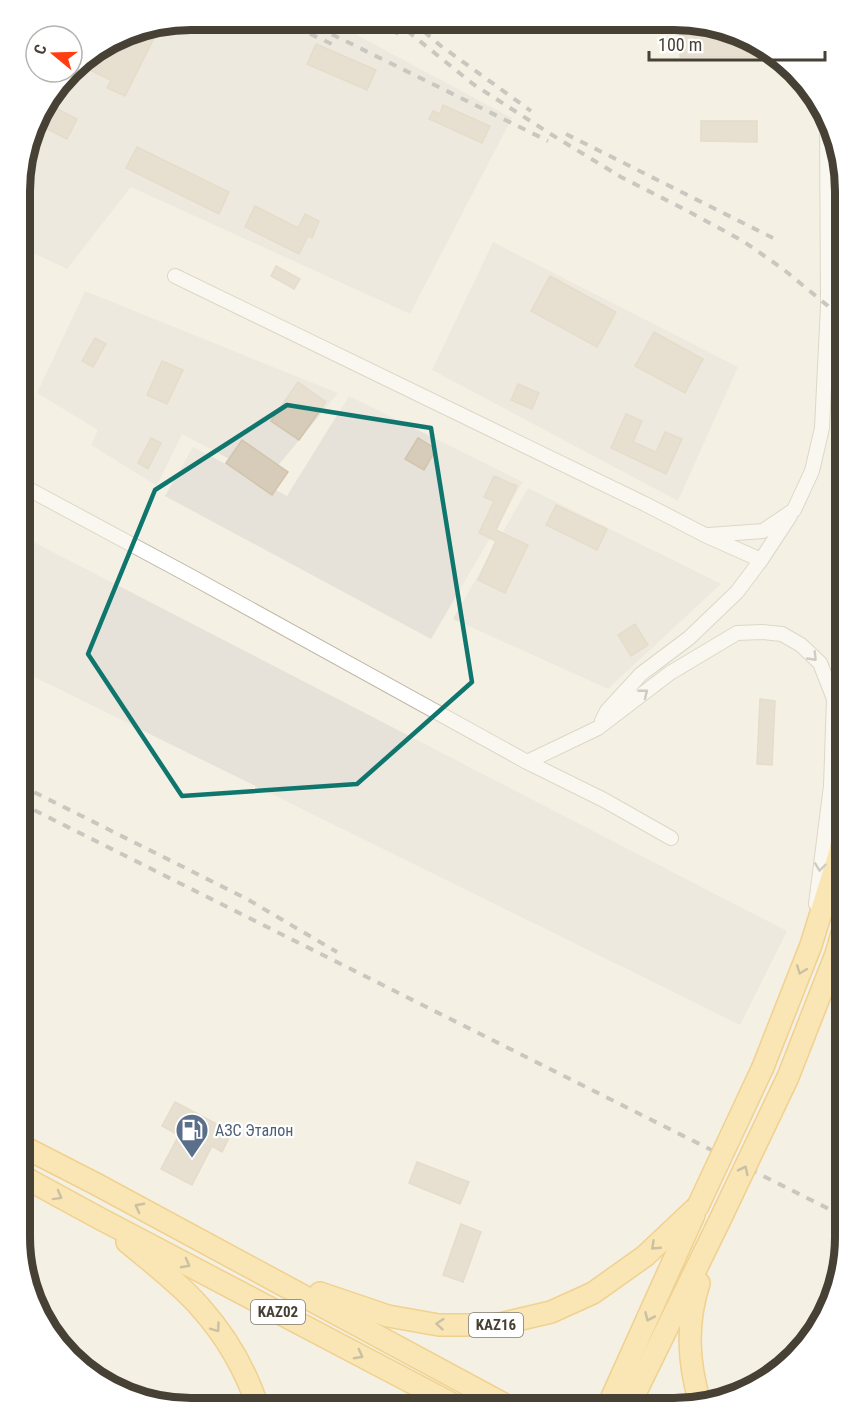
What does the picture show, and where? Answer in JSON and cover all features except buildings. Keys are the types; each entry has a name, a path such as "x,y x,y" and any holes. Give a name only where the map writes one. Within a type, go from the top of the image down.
{"highway":[{"name":"KAZ16","path":"628,1393 698,1206 763,1067 811,945 835,867"},
{"name":"KAZ16","path":"628,1393 719,1222 788,1077 835,957"},
{"name":"KАZ02","path":"30,1150 492,1398"},
{"name":"KАZ02","path":"30,1180 441,1398"},
{"name":"KAZ16","path":"264,1275 388,1316 439,1325 496,1325 551,1312 593,1293 645,1256 698,1206"},
{"path":"97,1217 183,1289 200,1307 234,1354 255,1398"},
{"name":"KAZ16","path":"698,1396 690,1356 691,1315 695,1295 719,1222"}],"street":[{"path":"598,728 607,711 641,674 689,638 737,592 794,510 812,471 822,429 828,306 828,143"},
{"path":"175,276 707,536 761,560"},
{"path":"30,489 671,838"},
{"path":"707,536 763,531 794,510"},
{"path":"528,762 598,728 670,673 736,633 782,634 801,645 820,663 834,699 831,786 811,945"}],"highlighted area":[{"path":"287,405 431,428 472,682 357,784 182,796 88,654 155,490"}],"shaded area":[{"path":"348,30 512,118 410,314 131,187 67,269 30,251 31,170 42,129 57,102 71,84 84,84 84,71 110,52 149,35 170,31"},
{"path":"493,242 738,367 678,501 432,370"},
{"path":"85,291 338,393 267,479 182,434 157,486 91,445 98,430 37,393"},
{"path":"349,396 523,482 431,639 165,496 193,447 287,496"},
{"path":"528,488 721,584 608,689 453,619"},
{"path":"30,540 787,931 740,1025 30,675"}],"railway":[{"path":"302,30 338,47"},
{"path":"323,30 548,141"},
{"path":"392,30 403,37"},
{"path":"406,30 473,84 549,133 621,177 743,241 783,269 835,314"},
{"path":"422,30 531,111"},
{"path":"566,134 773,238"},
{"path":"30,790 247,899 337,952"},
{"path":"30,808 835,1212"}],"place":[{"name":"АЗС Эталон","path":"192,1159"}]}
